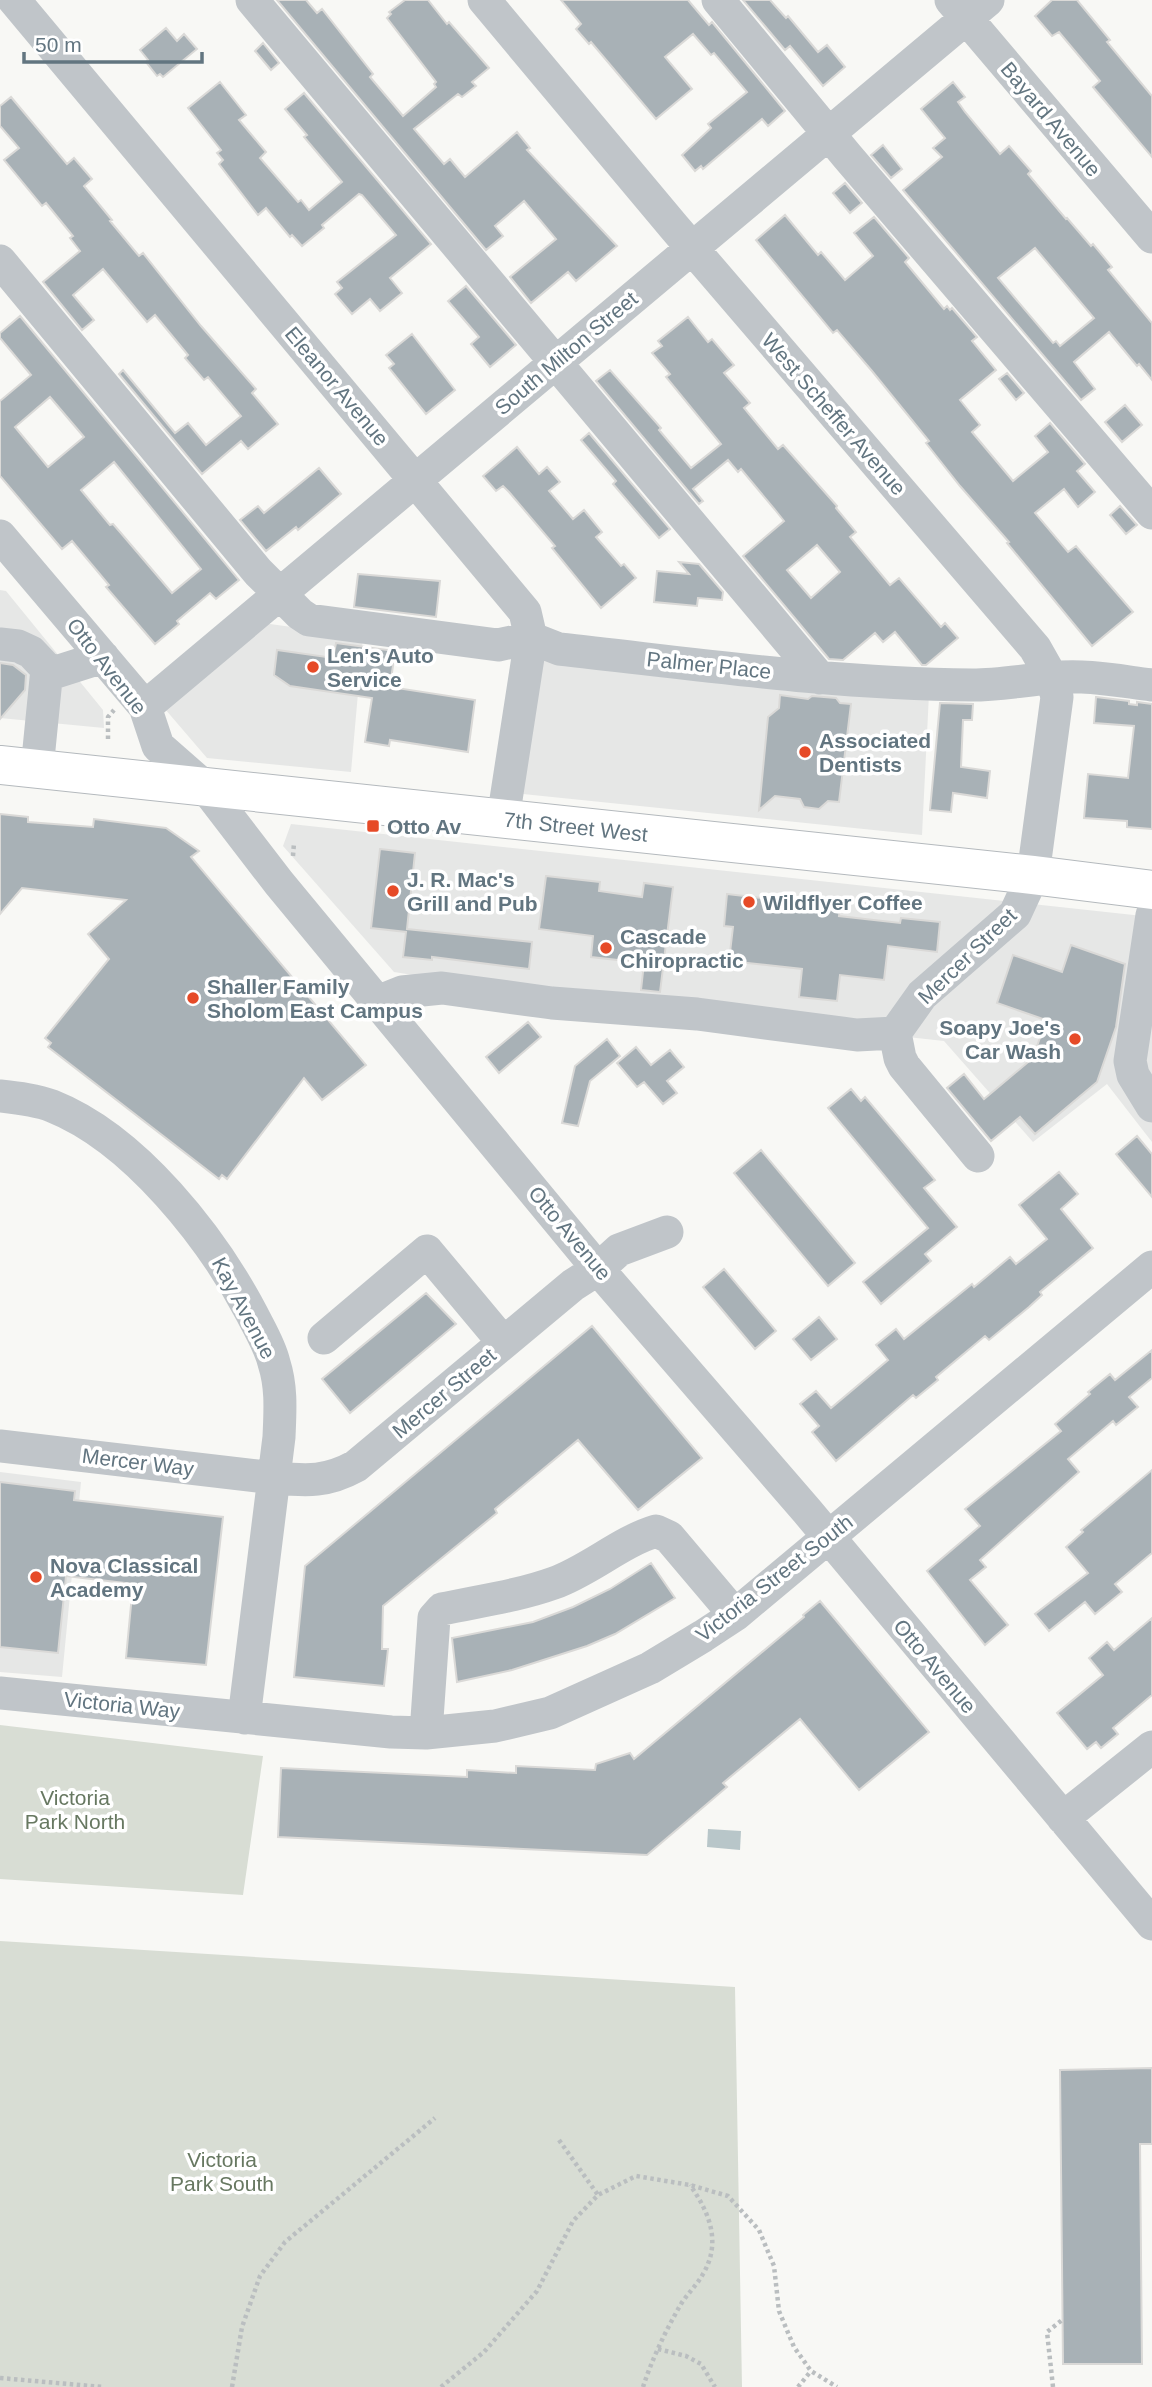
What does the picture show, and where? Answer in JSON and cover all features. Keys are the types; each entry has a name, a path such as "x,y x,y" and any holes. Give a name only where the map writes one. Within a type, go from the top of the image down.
{"main road":[{"name":"7th Street West","path":"18,767 1152,890"}],"street":[{"name":"Eleanor Avenue","path":"14,0 525,612 531,638 503,819"},
{"path":"252,0 820,678"},
{"name":"West Scheffer Avenue","path":"484,0 692,248 1035,648 1052,678 1058,697 1033,875"},
{"path":"718,0 828,134 1152,513"},
{"name":"South Milton Street","path":"130,708 280,594 828,134 968,6"},
{"name":"Bayard Avenue","path":"968,6 1152,237"},
{"path":"0,261 258,572 309,620 498,645 531,638"},
{"name":"Otto Avenue","path":"0,536 14,571 103,657 130,708 158,746 206,788 279,883 598,1269 828,1537 1152,1924"},
{"name":"Palmer Place","path":"531,638 559,649 820,678 972,685 1086,677 1152,685"},
{"path":"0,644 18,646 31,652 47,669 56,672 103,657"},
{"path":"18,767 47,669"},
{"name":"Mercer Street","path":"895,1033 922,995 1015,914 1033,875"},
{"path":"1152,915 1130,1060 1133,1075 1152,1105"},
{"path":"377,1002 402,992 442,988 552,1003 697,1014 857,1035 895,1033 904,1066 978,1156"},
{"name":"Kay Avenue","path":"0,1096 52,1106 119,1147 159,1185 195,1225 237,1285 274,1361 280,1390 275,1478 244,1717"},
{"name":"Mercer Street","path":"275,1478 319,1480 339,1476 356,1466 573,1285 598,1269 614,1253 628,1245 667,1233"},
{"path":"324,1338 427,1251 503,1342"},
{"name":"Victoria Street South","path":"244,1717 426,1733 495,1726 550,1713 600,1693 650,1668 735,1615 1152,1267"},
{"name":"Mercer Way","path":"0,1446 275,1478"},
{"path":"426,1733 434,1618 442,1609 554,1583 656,1531 669,1537 735,1615"},
{"name":"Victoria Way","path":"0,1693 244,1717"},
{"path":"1063,1818 1152,1747"}],"path":[{"path":"108,739 108,717 130,708"},
{"path":"232,2387 243,2326 260,2276 285,2242 435,2118"},
{"path":"559,2140 598,2194"},
{"path":"441,2387 484,2352 537,2291 573,2221 598,2194 636,2176 690,2185 729,2196 759,2230 774,2266 779,2311 794,2347 811,2371 834,2386"},
{"path":"643,2387 652,2361 681,2304 703,2276 709,2262 713,2241 710,2224 704,2206 690,2185"},
{"path":"1053,2387 1046,2332 1062,2320"},
{"path":"658,2349 686,2356 701,2364 715,2387"},
{"path":"798,2387 811,2371"},
{"path":"0,2378 103,2387"}],"shaded area":[{"path":"0,590 6,591 103,710 104,728 0,718"},
{"path":"263,623 363,637 351,772 207,758 165,709"},
{"path":"542,648 929,694 922,835 523,794"},
{"path":"291,824 1152,917 1152,1142 1107,1084 1033,1142 944,1041 573,1000 394,972 283,846"},
{"name":"Nova Classical Academy","path":"0,1472 81,1482 62,1677 0,1672"},
{"path":"708,1829 741,1831 740,1850 707,1847"}],"green space":[{"name":"Victoria Park North","path":"0,1725 263,1756 243,1895 0,1879"},
{"name":"Victoria Park South","path":"0,1941 735,1987 742,2387 0,2387"}],"building":[{"path":"277,0 306,0 317,13 322,9 373,74 370,77 403,116 436,87 436,82 387,18 391,14 389,12 405,0 428,0 489,68 472,82 476,86 462,97 458,94 414,129 444,164 450,159 465,177 517,132 530,148 527,150 617,246 576,281 568,272 531,303 510,277 556,239 524,201 495,226 503,236 486,250"},
{"path":"561,0 688,0 709,25 712,22 785,111 768,126 762,119 703,169 701,166 695,171 682,155 711,128 708,124 747,92 714,53 711,55 693,34 665,57 692,89 656,119 591,42 589,44 576,29 581,24"},
{"path":"743,0 770,0 786,18 788,16 818,52 827,45 845,67 823,86 790,46 785,50"},
{"path":"1052,0 1077,0 1110,40 1107,42 1152,96 1152,157 1093,87 1100,81 1059,32 1052,36 1035,16"},
{"path":"166,28 177,41 184,34 197,49 163,77 160,74 157,76 140,50"},
{"path":"263,43 279,63 271,70 255,51"},
{"path":"220,82 246,115 239,120 266,152 260,158 298,202 301,200 309,210 342,182 304,137 307,135 285,109 304,93 431,244 390,278 402,293 380,311 370,299 352,314 335,294 342,288 337,282 396,235 359,194 302,246 292,235 290,237 266,208 258,215 219,164 223,160 217,153 221,150 188,108"},
{"path":"953,82 965,97 958,102 1000,154 1009,146 1031,171 1028,174 1091,246 1093,244 1112,267 1108,270 1152,323 1152,380 1109,332 1074,362 1095,389 1081,400 903,190 942,157 933,148 945,138 921,109","holes":["1035,248 1094,318 1060,346 1056,341 1053,343 998,278"]},
{"path":"11,97 67,164 74,158 92,179 84,186 112,220 110,221 139,256 143,253 256,389 252,393 278,424 248,449 241,441 202,474 119,374 123,370 175,433 188,423 206,445 241,416 208,377 204,380 185,358 188,355 155,315 147,322 103,269 73,295 94,320 82,330 43,282 80,251 70,238 73,236 46,203 42,206 4,160 19,148 0,126 0,106"},
{"path":"883,145 902,169 891,178 871,155"},
{"path":"845,183 862,203 850,213 833,193"},
{"path":"785,215 818,255 821,252 845,280 873,256 854,233 874,217 909,258 905,262 944,309 947,306 950,310 952,308 977,337 972,341 996,370 960,400 980,425 972,432 1013,481 1048,452 1035,436 1050,423 1085,464 1077,471 1095,492 1078,507 1064,489 1035,513 1068,552 1076,546 1133,612 1092,646 1007,543 1009,542 960,486 926,443 929,441 872,371 837,330 833,333 756,240"},
{"path":"466,286 516,345 490,367 471,344 479,337 448,301"},
{"path":"20,316 239,580 216,599 210,593 155,644 106,587 109,585 72,541 62,549 0,476 0,401 31,375 0,338 0,333","holes":["50,397 84,437 48,467 15,427","114,462 201,569 172,593 81,490"]},
{"path":"688,317 708,342 712,339 734,365 724,373 750,403 744,408 778,449 783,445 837,506 856,532 850,537 890,585 899,578 941,627 945,623 958,638 926,665 922,665 895,632 883,642 875,633 843,660 829,659 743,556 784,521 741,469 738,472 728,460 693,489 703,501 699,504 596,381 610,370 661,428 659,430 691,468 721,444 666,377 670,374 652,353 662,346 658,341","holes":["817,545 840,572 811,598 787,570"]},
{"path":"412,334 455,390 426,414 389,368 394,364 386,355"},
{"path":"1007,373 1024,393 1016,400 999,379"},
{"path":"1125,405 1142,425 1122,442 1105,422"},
{"path":"589,433 670,529 659,538 613,484 616,481 581,440"},
{"path":"517,447 539,474 547,467 560,482 549,491 573,519 584,510 602,532 596,537 621,566 624,564 636,578 601,608 552,548 555,546 509,492 503,486 496,491 483,476"},
{"path":"319,468 341,494 298,530 296,527 266,551 240,520 258,506 264,513"},
{"path":"1120,506 1137,525 1126,534 1110,515"},
{"path":"679,562 699,564 723,592 722,600 698,598 697,606 654,602 657,571 689,574"},
{"path":"358,574 440,581 436,617 354,607"},
{"path":"336,643 395,651 390,687 475,700 468,752 390,740 389,746 365,742 372,698 290,686 274,675 277,650 333,658"},
{"path":"0,663 13,665 26,675 25,690 0,719"},
{"name":"Associated Dentists","path":"780,695 808,699 812,696 836,698 840,703 851,704 839,802 828,801 819,809 804,807 800,799 775,796 759,810 768,717 779,708"},
{"path":"1096,697 1129,701 1129,704 1137,705 1137,702 1152,704 1152,829 1127,827 1127,821 1084,818 1088,774 1128,778 1134,726 1094,723"},
{"path":"940,703 973,704 972,720 963,720 961,767 990,771 987,798 953,793 951,812 930,810"},
{"name":"Shaller Family Sholom East Campus","path":"0,814 28,817 28,822 93,827 94,819 166,828 199,851 191,857 366,1065 322,1100 304,1078 227,1179 222,1175 219,1179 48,1047 51,1043 45,1038 109,959 88,934 126,900 22,888 0,914"},
{"path":"380,849 415,853 407,929 532,942 529,969 432,957 432,960 403,957 406,932 371,928"},
{"path":"546,876 600,882 599,891 642,897 644,883 673,887 660,992 641,990 644,963 591,957 593,936 539,929"},
{"path":"727,894 840,907 839,916 900,923 901,918 940,922 937,952 888,946 884,980 840,975 837,1001 799,997 802,969 729,961 733,927 724,926"},
{"name":"Soapy Joe's Car Wash","path":"1071,945 1125,964 1116,1027 1097,1082 1035,1134 1020,1117 991,1141 947,1088 964,1074 984,1099 1033,1058 1046,1020 997,1003 1013,955 1062,972"},
{"path":"528,1022 541,1037 499,1073 486,1057"},
{"path":"607,1039 620,1056 590,1081 578,1126 562,1123 575,1066"},
{"path":"636,1047 651,1065 670,1050 684,1067 667,1081 677,1093 663,1104 644,1082 637,1087 617,1063"},
{"path":"851,1089 861,1101 865,1097 935,1180 924,1188 957,1227 925,1254 931,1261 881,1304 863,1282 928,1228 828,1108"},
{"path":"1137,1136 1152,1154 1152,1197 1116,1154"},
{"path":"761,1150 855,1263 828,1286 734,1173"},
{"path":"1059,1172 1078,1194 1061,1209 1093,1248 1040,1292 1042,1295 1029,1307 989,1340 985,1336 936,1377 938,1380 916,1398 913,1395 836,1461 812,1432 819,1426 800,1404 816,1391 831,1408 888,1360 876,1345 896,1329 904,1339 1010,1257 1016,1264 1047,1239 1019,1205"},
{"path":"724,1269 776,1331 755,1349 703,1287"},
{"path":"426,1293 456,1324 350,1413 322,1379"},
{"path":"819,1317 837,1339 811,1360 793,1339"},
{"path":"592,1326 702,1458 638,1510 578,1440 495,1509 497,1513 383,1606 382,1649 388,1649 384,1686 294,1677 305,1566"},
{"path":"1152,1350 1152,1378 1129,1397 1138,1407 1116,1425 1113,1421 1068,1459 1079,1472 980,1560 986,1567 970,1580 1008,1625 985,1645 927,1571 980,1526 965,1509 1061,1431 1055,1424 1090,1394 1088,1392 1110,1374 1115,1380"},
{"path":"1152,1470 1152,1553 1115,1584 1122,1592 1095,1614 1085,1602 1049,1631 1035,1614 1088,1573 1066,1547 1083,1532 1081,1530"},
{"path":"0,1482 75,1491 74,1500 223,1517 206,1665 126,1658 133,1584 66,1576 58,1653 0,1647"},
{"path":"651,1563 675,1598 615,1634 587,1646 512,1670 457,1682 452,1638 533,1622 573,1607 610,1589"},
{"path":"820,1601 929,1732 859,1790 800,1719 723,1783 727,1787 647,1855 278,1837 281,1768 467,1777 467,1770 516,1773 516,1766 595,1770 596,1764 630,1753 634,1759"},
{"path":"1152,1618 1152,1695 1113,1728 1118,1734 1101,1748 1096,1742 1087,1749 1057,1713 1103,1675 1089,1658 1107,1642 1114,1650"},
{"path":"1152,2068 1152,2144 1140,2144 1142,2364 1063,2364 1060,2070"}],"place":[{"name":"Len's Auto Service","path":"313,667"},
{"name":"Associated Dentists","path":"805,752"},
{"name":"Otto Av","path":"373,826"},
{"name":"J. R. Mac's Grill and Pub","path":"393,891"},
{"name":"Wildflyer Coffee","path":"749,902"},
{"name":"Cascade Chiropractic","path":"606,948"},
{"name":"Shaller Family Sholom East Campus","path":"193,998"},
{"name":"Soapy Joe's Car Wash","path":"1075,1039"},
{"name":"Nova Classical Academy","path":"36,1577"}]}
